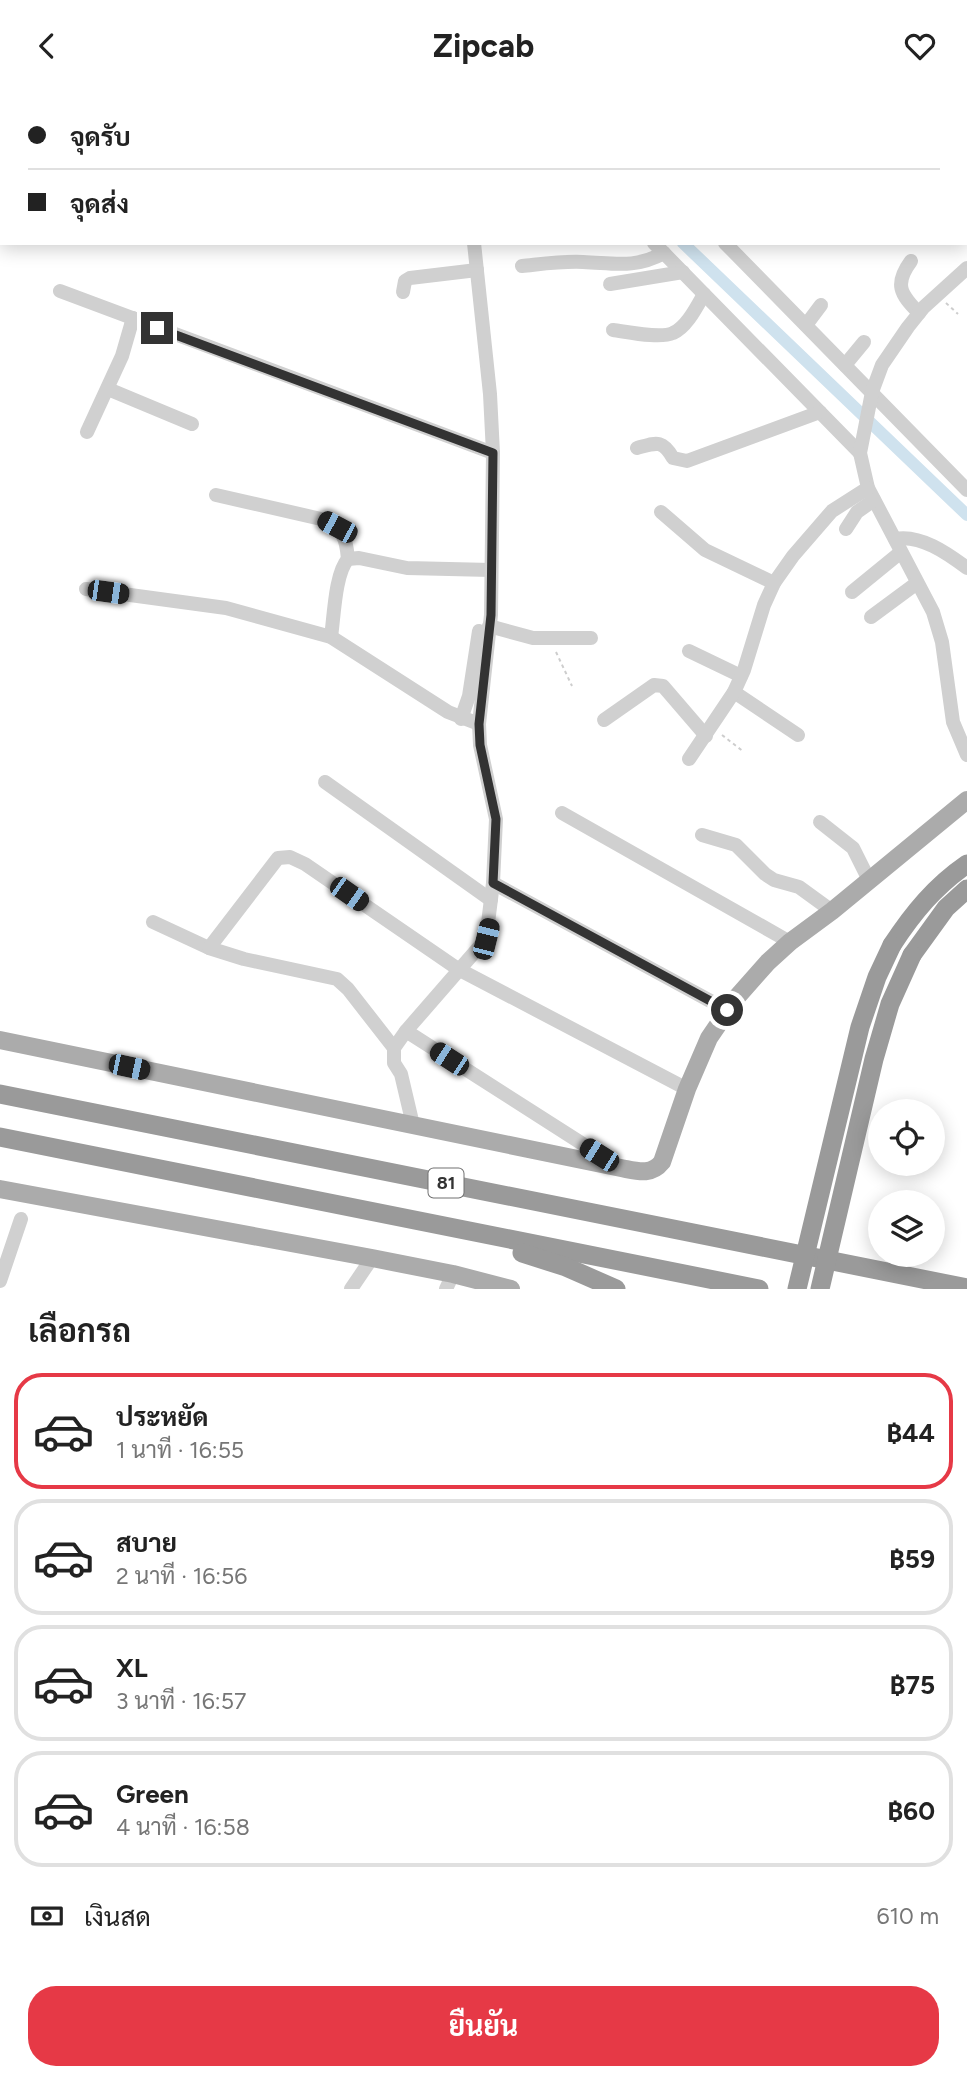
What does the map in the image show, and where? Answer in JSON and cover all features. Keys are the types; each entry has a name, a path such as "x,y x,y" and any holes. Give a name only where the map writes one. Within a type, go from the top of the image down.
{"highway":[{"path":"797,1289 860,1027 877,977 892,945 920,905 935,889 967,864"},
{"path":"820,1289 874,1059 890,1004 912,955 929,928 946,908 967,890"},
{"name":"81","path":"0,1094 967,1288"},
{"name":"81","path":"0,1137 759,1289"},
{"path":"387,1215 544,1259 616,1289"},
{"path":"892,1273 967,1280"}],"main road":[{"path":"0,1040 648,1172 656,1169 662,1162 687,1089 709,1038 727,1010 768,962 967,800"},
{"path":"0,1189 372,1258 449,1282 511,1289"}],"street":[{"path":"413,1125 401,1074 394,1063 394,1048 486,939 493,883 496,819 480,745 479,724 484,628 491,570 493,453 490,394 474,245"},
{"path":"727,245 845,365 870,399 967,490"},
{"path":"522,266 580,262 628,265 650,260 659,248 820,412 861,447"},
{"path":"911,261 903,272 900,284 904,299 919,313"},
{"path":"967,268 919,313 882,365 870,399 861,447 871,494 933,612 942,642 953,722 967,755"},
{"path":"403,292 403,285 410,278 477,270"},
{"path":"610,284 682,272"},
{"path":"60,291 493,453"},
{"path":"612,330 663,335 674,333 705,294"},
{"path":"806,325 821,305"},
{"path":"87,432 122,356 133,319"},
{"path":"845,365 863,342"},
{"path":"108,390 192,424"},
{"path":"637,448 661,444 673,459 687,461 820,412"},
{"path":"846,529 871,494"},
{"path":"689,759 734,692 774,583 807,538 832,511 871,494"},
{"path":"216,495 321,519 337,527 343,534 348,559"},
{"path":"661,512 705,550 774,583"},
{"path":"852,592 906,537 917,540 967,568"},
{"path":"331,637 342,565 348,559 359,558 407,568 491,570"},
{"path":"871,617 917,583"},
{"path":"86,589 226,608 331,637 461,719 479,724"},
{"path":"484,628 533,638 591,638"},
{"path":"461,719 469,696 484,628"},
{"path":"689,651 741,676"},
{"path":"604,720 647,688 654,685 663,686 709,732"},
{"path":"734,692 798,735"},
{"path":"325,782 491,900"},
{"path":"562,813 790,942"},
{"path":"820,822 853,848 869,880"},
{"path":"702,835 736,845 765,874 774,880 799,887 832,911"},
{"path":"209,948 278,858 290,857 305,864 458,969 687,1089"},
{"path":"493,883 727,1010"},
{"path":"153,922 209,948 337,979 348,989 394,1048"},
{"path":"406,1031 621,1168"},
{"path":"0,1281 21,1219"},
{"path":"351,1289 372,1258"}],"path":[{"path":"937,294 958,314"},
{"path":"551,639 572,686"},
{"path":"709,732 744,752"}],"waterway":[{"path":"685,245 967,515"}],"route":[{"path":"157,328 493,453 491,615 479,724 480,745 496,819 493,883 727,1010"}]}
